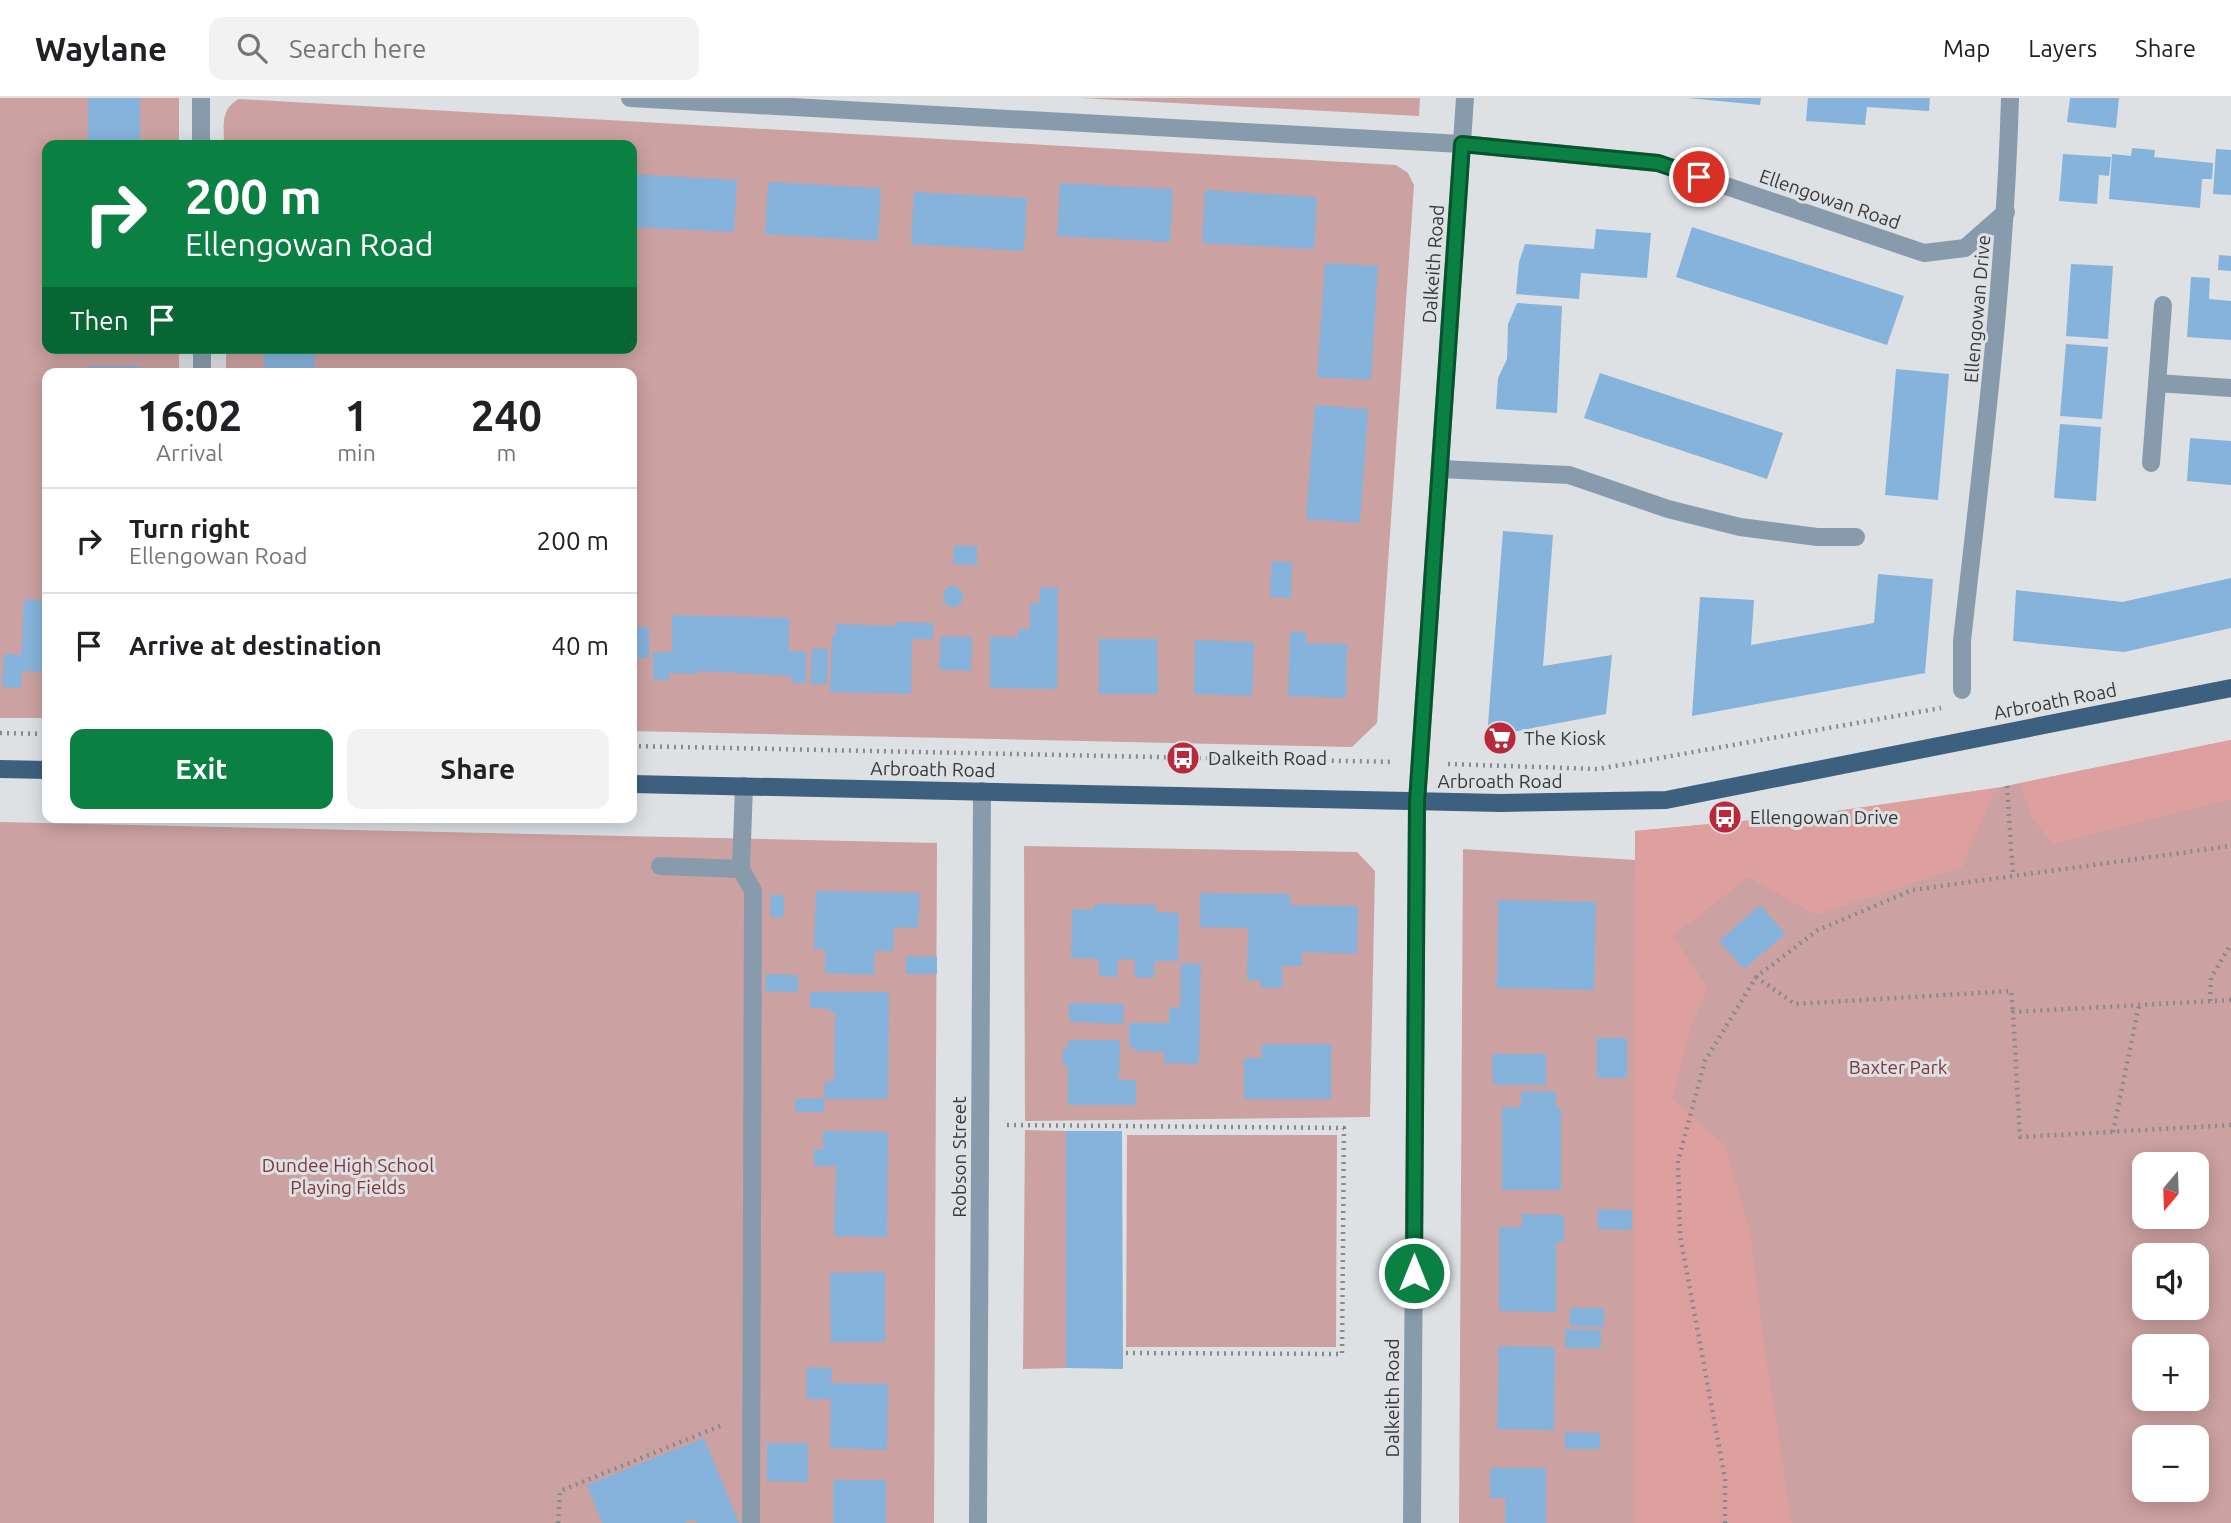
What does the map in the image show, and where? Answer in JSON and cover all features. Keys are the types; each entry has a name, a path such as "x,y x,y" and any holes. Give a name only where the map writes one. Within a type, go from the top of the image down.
{"main road":[{"name":"Arbroath Road","path":"637,784 1417,802 1666,800 2231,688"},
{"path":"0,769 42,770"}],"street":[{"path":"201,98 201,140"},
{"name":"Ellengowan Road","path":"630,98 821,103 1462,144 1658,163 1924,253 1965,248 2007,212"},
{"name":"Dalkeith Road","path":"1412,1523 1417,802 1465,98"},
{"name":"Ellengowan Drive","path":"1962,690 1962,641 1998,319 2007,212 2010,98"},
{"path":"2151,463 2163,306"},
{"path":"2157,383 2231,388"},
{"path":"1440,469 1569,475 1668,509 1740,527 1817,537 1856,537"},
{"path":"744,786 741,869 753,891 751,1523"},
{"name":"Robson Street","path":"978,1523 982,791"},
{"path":"660,866 741,869"}],"path":[{"path":"637,746 1598,769 1949,706"},
{"path":"0,733 42,734"},
{"path":"2007,786 2013,876"},
{"path":"1725,1523 1725,1479 1680,1235 1678,1161 1705,1061 1756,978 1818,930 1912,890 2231,846"},
{"path":"2210,1001 2211,978 2231,944"},
{"path":"1756,978 1796,1004 2011,991 2020,1137 2231,1125"},
{"path":"2013,1012 2231,1000"},
{"path":"2113,1132 2139,1005"},
{"path":"980,1125 1344,1128 1342,1354 1126,1353"},
{"path":"558,1523 560,1492 751,1413"}],"green space":[{"path":"0,98 179,98 179,140 42,140 42,354 179,354 179,368 42,368 42,718 0,718"},
{"path":"1081,98 1420,98 1419,116"},
{"path":"239,99 1396,165 1408,173 1414,185 1377,723 1352,747 637,731 637,368 226,368 226,354 637,354 637,140 224,140 226,113"},
{"name":"Baxter Park","path":"2231,740 2231,1523 1459,1523 1463,849 1635,860 1635,831 1816,814 1996,788"},
{"name":"Dundee High School Playing Fields","path":"0,822 937,843 934,1523 0,1523"},
{"path":"1024,846 1357,852 1375,871 1370,1117 1025,1121"},
{"path":"1025,1130 1066,1131 1066,1368 1023,1369"},
{"path":"1127,1135 1337,1135 1336,1347 1126,1347"}],"shaded area":[{"path":"2231,740 2231,799 2053,844 2032,818 2020,783"},
{"path":"1996,788 1962,867 1816,915 1748,877 1673,936 1708,988 1692,1024 1672,1099 1725,1145 1750,1231 1792,1523 1633,1523 1635,831 1816,814"}],"building":[{"path":"88,98 140,98 140,140 88,140"},
{"path":"1688,98 1761,98 1760,105"},
{"path":"1808,98 1930,98 1929,111 1867,107 1865,125 1806,121"},
{"path":"2070,98 2119,98 2116,128 2067,122"},
{"path":"2132,148 2155,150 2154,157 2213,163 2212,179 2202,179 2200,208 2109,199 2112,154 2131,156"},
{"path":"2216,149 2231,150 2231,195 2213,194"},
{"path":"2063,154 2111,157 2109,176 2099,175 2097,204 2059,201"},
{"path":"637,174 737,180 734,232 637,227"},
{"path":"768,182 881,188 878,241 765,234"},
{"path":"1060,183 1173,189 1170,242 1057,236"},
{"path":"1205,190 1317,197 1314,249 1202,243"},
{"path":"914,192 1027,198 1024,251 911,244"},
{"path":"1692,227 1904,296 1887,345 1676,277"},
{"path":"1596,229 1651,233 1647,278 1581,273 1579,299 1516,294 1519,262 1525,244 1594,249"},
{"path":"2219,255 2231,256 2231,271 2218,270"},
{"path":"1325,263 1378,266 1371,380 1317,377"},
{"path":"2071,264 2113,266 2108,339 2066,336"},
{"path":"2191,277 2210,278 2209,299 2231,301 2231,340 2187,337"},
{"path":"1517,303 1562,306 1557,413 1496,409 1498,378 1507,359 1508,324"},
{"path":"2066,344 2108,347 2102,419 2060,416"},
{"path":"264,354 315,354 315,368 264,368"},
{"path":"88,366 140,366 140,368"},
{"path":"1896,369 1949,374 1938,500 1885,495"},
{"path":"1600,373 1783,433 1767,479 1584,418"},
{"path":"1315,405 1368,409 1360,523 1306,519"},
{"path":"2060,424 2101,427 2096,501 2054,498"},
{"path":"2190,438 2231,441 2231,485 2187,481"},
{"path":"1503,531 1553,535 1543,666 1612,655 1606,714 1487,737"},
{"path":"954,545 977,546 977,565 953,564"},
{"path":"1272,561 1292,562 1291,598 1270,597"},
{"path":"1878,574 1933,579 1925,673 1692,716 1700,597 1754,600 1751,645 1874,623"},
{"path":"2231,578 2231,628 2124,652 2013,641 2016,590 2122,602"},
{"path":"954,585 963,592 962,603 952,608 943,601 944,590"},
{"path":"1040,587 1058,588 1057,689 990,688 990,637 1018,637 1018,629 1030,629 1030,603 1039,604"},
{"path":"24,599 42,601 42,672 22,671 21,688 2,687 4,654 21,655"},
{"path":"672,615 789,618 789,651 806,652 806,683 792,683 791,676 698,671 698,674 669,673 669,680 653,680 653,652 672,652"},
{"path":"896,622 933,623 933,639 912,639 911,694 830,692 832,636 835,636 836,624 896,626"},
{"path":"637,627 649,627 649,658 637,658"},
{"path":"1290,632 1306,632 1306,643 1347,644 1346,698 1288,696"},
{"path":"941,636 972,637 971,671 939,670"},
{"path":"1099,639 1157,639 1158,694 1099,694"},
{"path":"1195,640 1254,642 1252,696 1194,694"},
{"path":"812,648 828,649 827,684 810,684"},
{"path":"816,891 920,893 918,928 894,927 893,951 875,951 874,975 825,973 825,949 814,949"},
{"path":"1200,893 1290,894 1290,905 1358,906 1357,954 1302,952 1302,966 1282,966 1282,988 1261,988 1261,981 1247,980 1248,928 1200,927"},
{"path":"771,895 784,895 784,917 770,917"},
{"path":"1498,900 1596,902 1594,990 1497,988"},
{"path":"1093,904 1156,905 1156,912 1179,913 1178,961 1155,961 1154,978 1134,977 1135,960 1118,959 1117,977 1099,976 1099,959 1071,958 1072,909 1094,910"},
{"path":"1760,905 1785,934 1744,969 1719,941"},
{"path":"906,956 937,957 937,974 906,974"},
{"path":"1181,963 1201,964 1199,1064 1164,1063 1164,1052 1138,1051 1129,1046 1129,1023 1169,1023 1169,1007 1180,1008"},
{"path":"766,974 798,975 798,992 765,991"},
{"path":"810,992 889,992 888,1099 824,1099 825,1081 834,1081 835,1013 824,1008 810,1008"},
{"path":"1069,1003 1124,1004 1123,1024 1069,1022"},
{"path":"1597,1038 1627,1038 1627,1078 1597,1078"},
{"path":"1068,1040 1120,1040 1119,1080 1136,1080 1136,1105 1068,1105 1068,1066 1063,1065 1063,1047 1068,1048"},
{"path":"1262,1044 1331,1044 1331,1099 1244,1099 1244,1058 1262,1058"},
{"path":"1492,1054 1546,1054 1546,1085 1493,1085"},
{"path":"1521,1091 1556,1091 1556,1107 1561,1107 1561,1190 1502,1190 1502,1107 1521,1107"},
{"path":"824,1098 824,1112 795,1112 795,1099"},
{"path":"823,1131 888,1132 887,1237 834,1236 836,1166 814,1166 814,1149 823,1150"},
{"path":"1066,1131 1122,1131 1123,1369 1066,1368"},
{"path":"1598,1209 1632,1210 1632,1230 1598,1229"},
{"path":"1522,1214 1564,1215 1564,1242 1556,1242 1556,1312 1499,1311 1499,1227 1522,1227"},
{"path":"885,1272 885,1342 831,1342 830,1273"},
{"path":"1570,1308 1604,1308 1604,1327 1570,1326"},
{"path":"1565,1329 1601,1330 1601,1348 1565,1348"},
{"path":"1499,1346 1555,1347 1554,1430 1497,1429"},
{"path":"807,1367 832,1368 831,1383 888,1384 887,1450 830,1448 831,1399 806,1399"},
{"path":"1565,1432 1600,1433 1600,1449 1565,1449"},
{"path":"704,1438 739,1523 697,1523 695,1519 685,1523 602,1523 587,1485"},
{"path":"767,1443 808,1443 808,1482 767,1481"},
{"path":"1490,1468 1546,1468 1546,1523 1505,1523 1505,1498 1490,1498"},
{"path":"833,1480 886,1480 886,1523 833,1523"}],"place":[{"name":"The Kiosk","path":"1500,738"},
{"name":"Dalkeith Road","path":"1183,758"},
{"name":"Ellengowan Drive","path":"1725,817"}],"route":[{"path":"1414,1273 1417,802 1462,144 1658,163 1699,177"}]}
